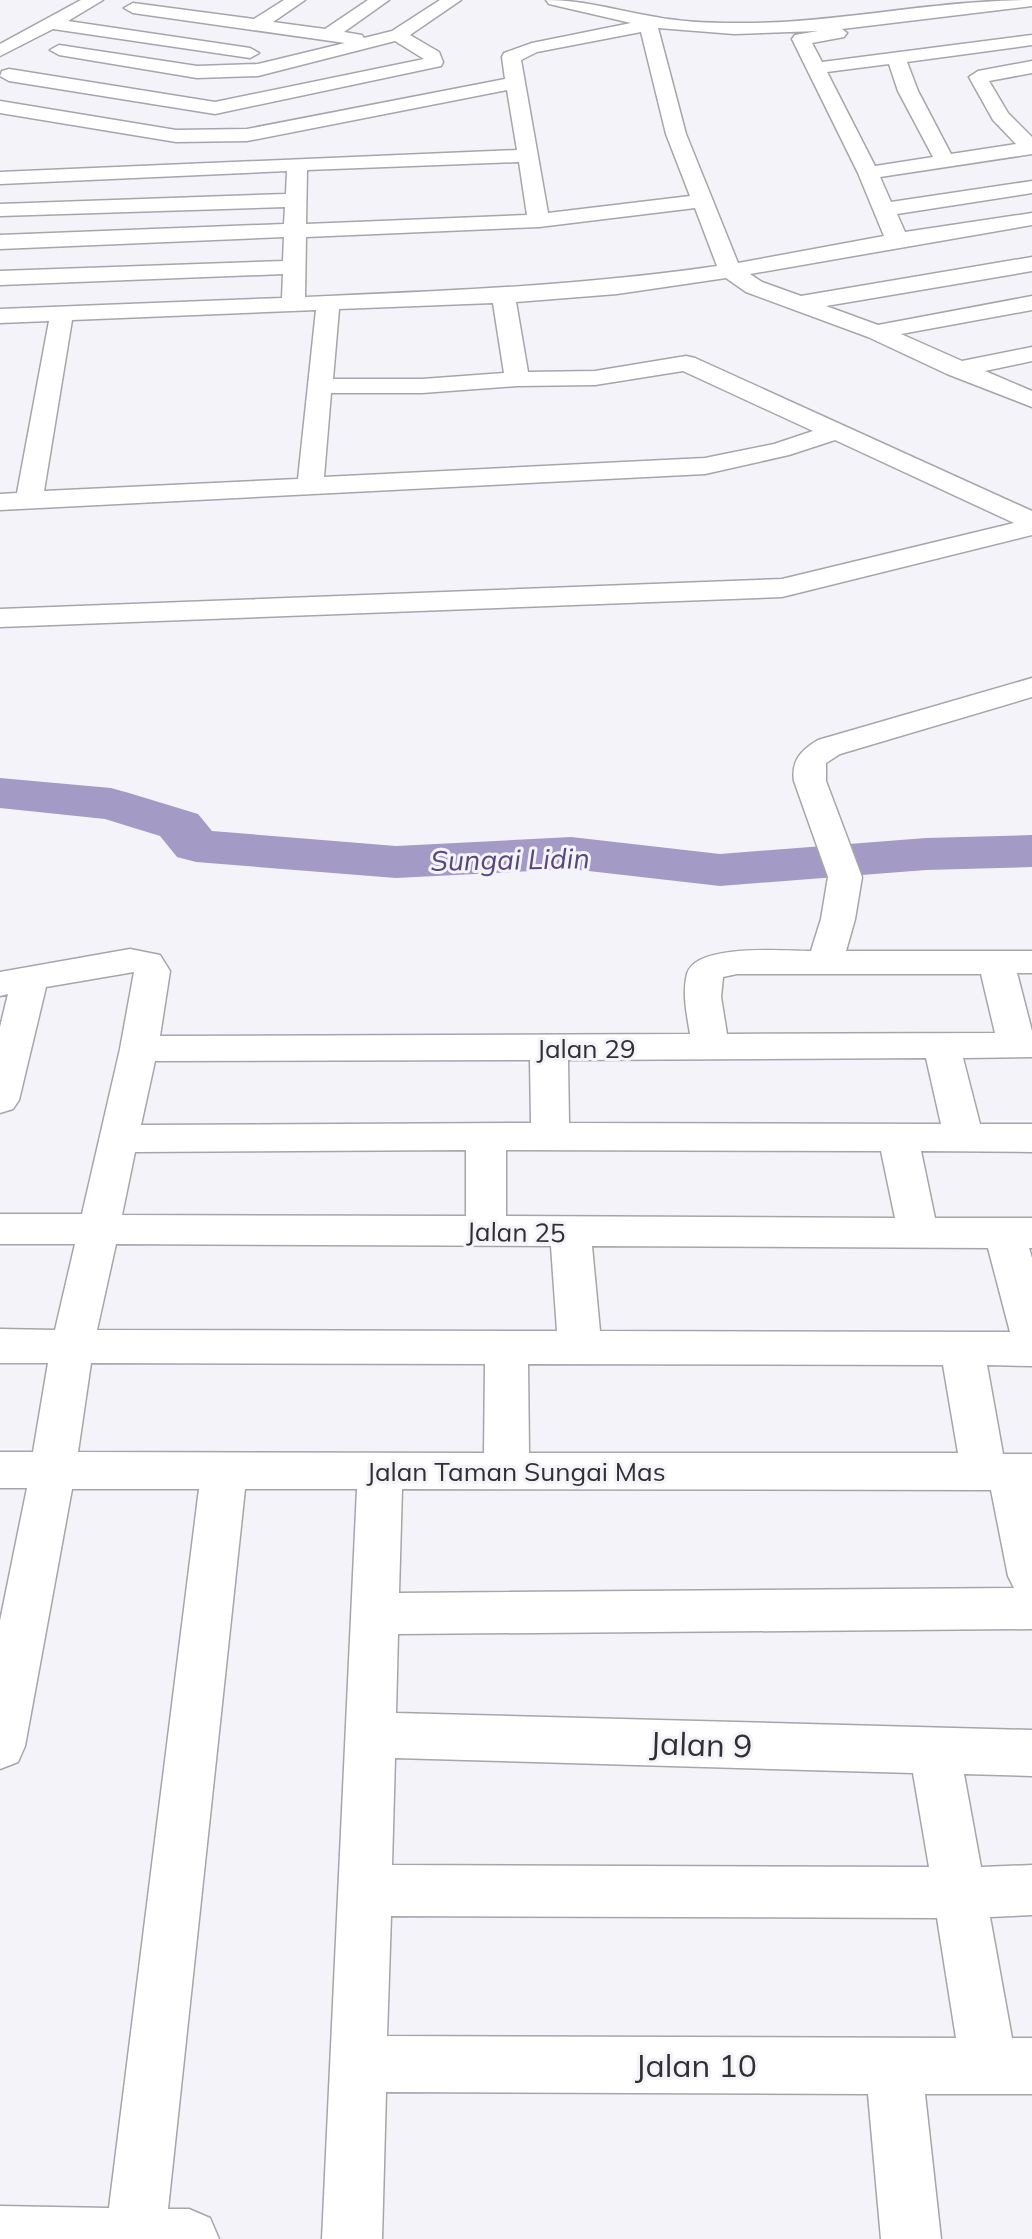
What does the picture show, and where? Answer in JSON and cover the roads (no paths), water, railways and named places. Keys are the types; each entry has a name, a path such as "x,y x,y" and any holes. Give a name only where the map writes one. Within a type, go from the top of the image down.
{"street":[{"path":"0,40 74,0"},
{"path":"0,51 94,0"},
{"path":"200,17 229,0"},
{"path":"257,25 296,0"},
{"path":"328,35 380,0"},
{"path":"46,57 197,72 258,70 379,42 398,35 452,0"},
{"path":"555,0 649,28 801,39 1032,12"},
{"path":"539,220 511,57 521,51 649,28 764,29 964,22 1032,1"},
{"path":"4,77 46,57 140,4 200,17 379,42"},
{"path":"964,22 1030,67"},
{"path":"52,24 300,60"},
{"path":"649,28 676,134 730,271 754,286 876,332 1032,400"},
{"path":"4,77 215,108 434,62 433,55 398,35"},
{"path":"801,39 868,173 897,240"},
{"path":"816,68 1032,40"},
{"path":"896,58 908,91 946,163"},
{"path":"1030,67 978,77 1003,123 1014,136 1032,147"},
{"path":"155,99 197,72"},
{"path":"0,107 176,136 247,135 514,83"},
{"path":"348,117 365,162"},
{"path":"1003,123 1024,119"},
{"path":"868,173 946,163 1032,147"},
{"path":"0,179 528,156"},
{"path":"293,304 297,164"},
{"path":"883,210 1032,187"},
{"path":"0,210 296,200"},
{"path":"26,209 10,242 539,220 703,201"},
{"path":"0,316 503,296 617,287 730,271 897,240 1032,219"},
{"path":"800,303 1032,264"},
{"path":"0,278 293,267"},
{"path":"503,296 517,379"},
{"path":"310,486 328,303"},
{"path":"876,332 1032,303"},
{"path":"29,500 62,313"},
{"path":"956,369 1032,354"},
{"path":"320,386 422,386 517,379 595,378 686,363 1032,521"},
{"path":"0,502 705,466 780,450 838,431"},
{"path":"0,618 782,588 1032,527"},
{"path":"825,963 838,919 845,877 815,796 807,767 811,758 829,747 1032,687"},
{"path":"0,1100 15,982 130,960 147,963 152,971 139,1049 72,1347 53,1470 0,1746"},
{"path":"996,962 1024,1045"},
{"path":"710,1048 703,997 705,972 714,966 737,963 1032,962"},
{"name":"Jalan 29","path":"139,1049 1024,1045"},
{"path":"942,1046 964,1138"},
{"path":"549,1048 550,1136"},
{"path":"119,1139 486,1136 1032,1138"},
{"path":"486,1136 486,1231"},
{"path":"898,1137 918,1232"},
{"name":"Jalan 25","path":"0,1229 1019,1233"},
{"path":"570,1232 580,1348"},
{"path":"1019,1233 1032,1336"},
{"path":"0,1346 1032,1349"},
{"path":"506,1349 508,1473"},
{"path":"962,1349 1009,1472 1032,1576"},
{"name":"Jalan Taman Sungai Mas","path":"0,1470 1009,1472"},
{"path":"0,2236 162,2239 223,1470"},
{"path":"352,2239 380,1471"},
{"path":"375,1614 1032,1608"},
{"name":"Jalan 9","path":"371,1735 1032,1754"},
{"path":"935,1751 959,1893 1011,2066"},
{"path":"365,1890 959,1893 1032,1890"},
{"name":"Jalan 10","path":"359,2064 1011,2066"},
{"path":"894,2065 911,2239"}],"waterway":[{"name":"Sungai Lidin","path":"0,793 111,804 179,825 196,846 396,862 571,853 720,870 926,854 1032,851"}]}
